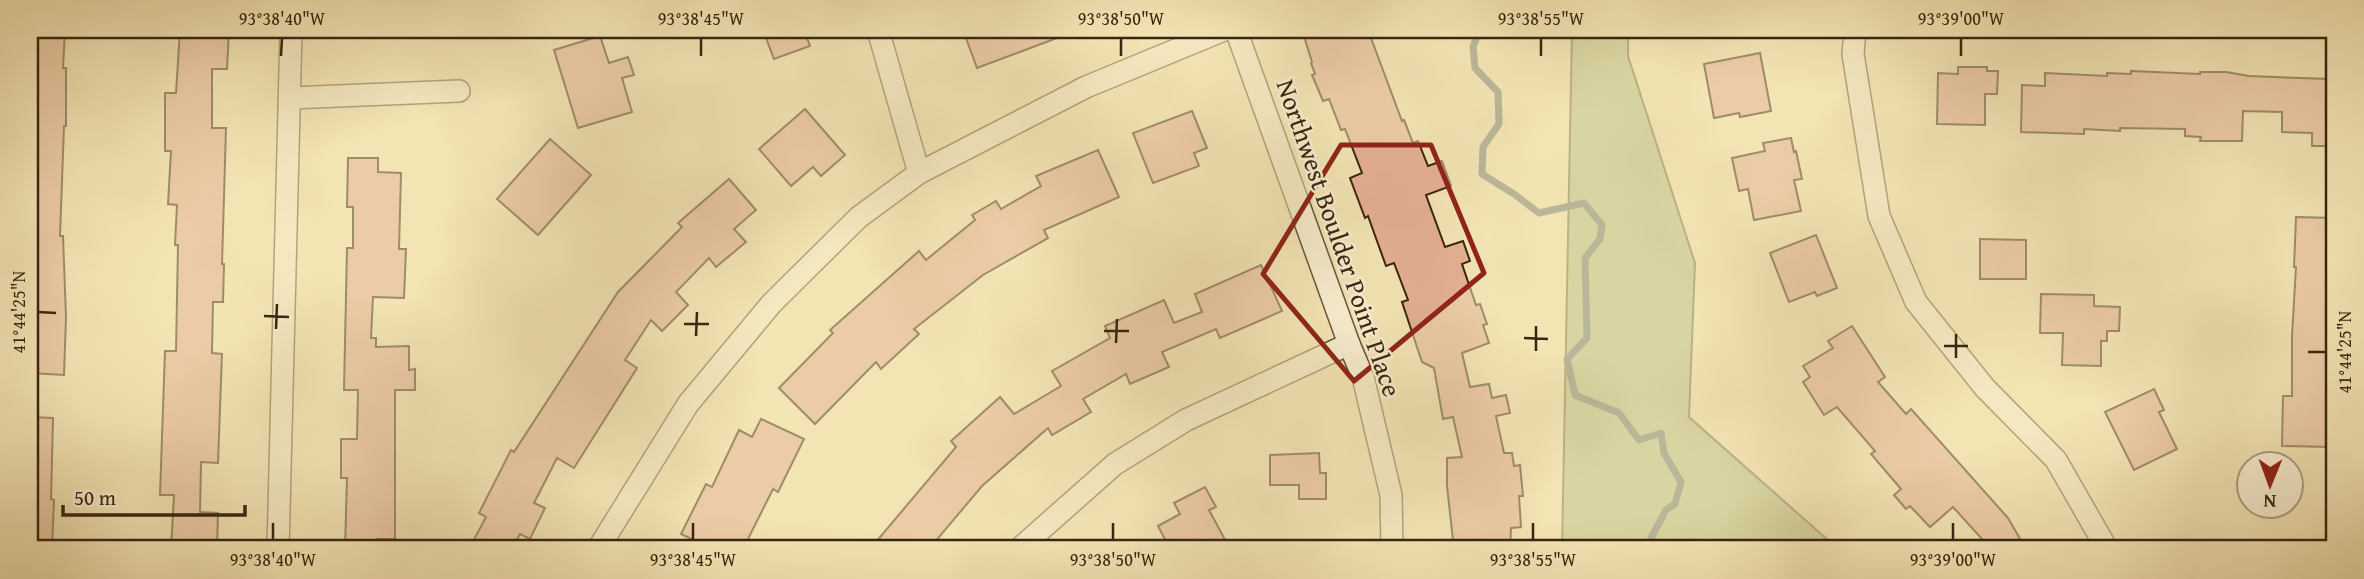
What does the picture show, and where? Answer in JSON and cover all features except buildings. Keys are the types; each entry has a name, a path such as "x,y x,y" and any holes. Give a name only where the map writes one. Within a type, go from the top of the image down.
{"street":[{"path":"278,549 291,30"},
{"path":"878,30 919,173"},
{"path":"598,549 688,404 772,303 859,217 919,173 1086,87 1224,30"},
{"name":"Northwest Boulder Point Place","path":"1236,30 1363,377 1391,495 1392,549"},
{"path":"1855,30 1853,54 1879,216 1916,302 1985,388 2056,460 2107,549"},
{"path":"290,98 459,91"},
{"path":"1019,549 1115,464 1186,421 1349,344"}],"highlighted area":[{"path":"1341,145 1431,145 1484,273 1354,381 1263,274"}],"green space":[{"path":"1572,30 1628,30 1628,56 1695,263 1689,417 1838,549 1562,549"}],"waterway":[{"path":"1479,30 1473,47 1475,68 1498,92 1499,124 1483,147 1482,174 1539,213 1584,203 1602,225 1600,239 1585,258 1587,338 1567,359 1575,395 1619,413 1639,440 1661,433 1664,453 1681,482 1675,504 1666,510 1651,538 1658,549"}]}
